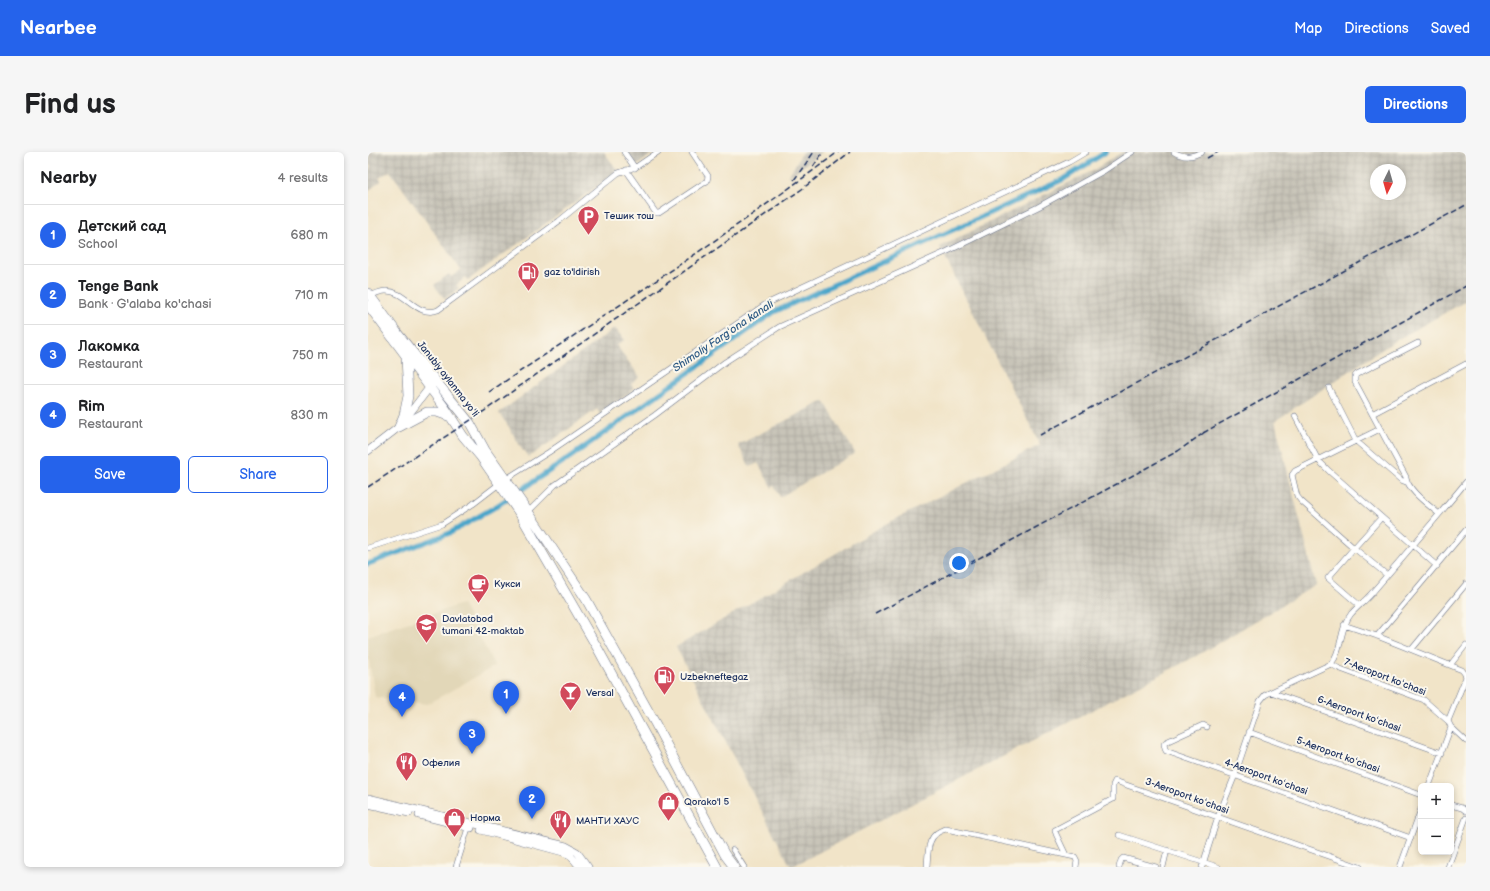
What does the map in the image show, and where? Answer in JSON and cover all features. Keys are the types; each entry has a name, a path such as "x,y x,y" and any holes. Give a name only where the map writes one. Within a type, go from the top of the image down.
{"highway":[{"name":"Janubiy aylanma yoʻli","path":"369,294 432,385 450,417 503,483"},
{"name":"Janubiy aylanma yoʻli","path":"368,305 406,357 470,423 503,483"},
{"path":"399,427 404,415 408,396 406,357"},
{"path":"399,427 427,412 437,412 450,417"},
{"path":"503,483 586,600 655,723 717,842 734,867"},
{"path":"525,512 717,867"},
{"path":"708,849 712,867"}],"main road":[{"path":"368,451 399,427 432,385"},
{"path":"368,798 566,846 577,852 588,867"},
{"path":"368,804 563,852 570,856 580,867"}],"street":[{"path":"624,152 635,168"},
{"path":"369,294 382,291 393,292 399,294 423,311 432,312 438,310 559,221 618,173 635,168 658,152"},
{"path":"626,170 656,213 659,213 707,181 708,176 692,152"},
{"path":"368,548 442,524 468,508 766,304 1069,162 1086,152"},
{"path":"525,512 555,486 726,362 778,327 948,251 1003,224 1105,170 1132,152"},
{"path":"1174,152 1179,155 1188,156 1202,152"},
{"path":"1406,482 1406,477 1355,384 1355,376 1360,372 1418,343"},
{"path":"1372,414 1466,364"},
{"path":"1329,388 1356,441 1401,480 1406,482 1439,514"},
{"path":"1295,416 1318,460 1381,518 1437,566"},
{"path":"1380,429 1293,473 1292,478 1297,496 1301,501 1386,575"},
{"path":"1202,864 1218,817 1235,775 1260,701 1265,695 1330,664 1335,659 1339,650 1344,625 1351,614 1466,482"},
{"path":"1360,605 1328,578 1381,518"},
{"path":"1377,636 1466,530"},
{"path":"1412,649 1466,584"},
{"path":"1344,625 1452,664 1462,670 1466,674 1464,690 1448,721"},
{"path":"1452,664 1466,645"},
{"name":"7-Aeroport koʻchasi","path":"1330,664 1424,700 1448,721 1451,727 1466,741"},
{"name":"6-Aeroport koʻchasi","path":"1271,692 1442,753"},
{"name":"4-Aeroport koʻchasi","path":"1207,727 1203,726 1166,742 1164,744 1166,751 1411,838"},
{"path":"1430,783 1451,727"},
{"name":"5-Aeroport koʻchasi","path":"1249,732 1418,794"},
{"name":"3-Aeroport koʻchasi","path":"1066,855 1055,830 1113,799 1113,785 1115,781 1360,867"},
{"path":"1454,806 1466,811"},
{"path":"1400,867 1418,818"},
{"path":"1448,867 1466,818"},
{"path":"456,867 468,828"},
{"path":"927,867 929,844 931,839 942,830 1077,858 1076,867"},
{"path":"1120,834 1202,864 1218,867"},
{"path":"733,850 744,867"},
{"path":"1163,867 1167,850"},
{"path":"1119,867 1123,858 1156,867"}],"shaded area":[{"path":"368,152 604,152 618,171 468,280 466,277 456,285 459,288 445,299 434,285 449,274 451,277 461,270 390,171 379,178 381,181 368,191 368,170 371,167 368,163"},
{"path":"626,152 655,152 636,166"},
{"path":"802,152 822,152 787,178 797,162"},
{"path":"1122,152 1466,152 1466,301 1393,342 1275,421 1316,585 1198,655 791,867 676,647 886,524 1040,445 940,247 1096,169"},
{"path":"615,328 624,340 616,345 640,377 631,384 634,389 600,414 597,409 529,457 525,451 523,451 499,413"},
{"path":"824,401 855,453 780,497 774,486 772,488 758,463 750,467 738,445"},
{"name":"Davlatobod tumani 42-maktab","path":"462,604 495,666 427,704 375,697 368,654 368,636"}],"waterway":[{"name":"Shimoliy Fargʻona kanali","path":"368,564 450,533 495,507 569,458 774,312 1064,179 1106,152"}],"railway":[{"path":"794,180 814,152"},
{"path":"813,167 823,152"},
{"path":"489,392 709,245 838,152"},
{"path":"368,487 480,414 802,189 850,152"},
{"path":"1207,158 1218,152"},
{"path":"1040,435 1466,205"},
{"path":"1203,433 1466,286"},
{"path":"875,614 1178,451 1208,430"}],"place":[{"name":"Тешик тош","path":"588,236"},
{"name":"gaz to'ldirish","path":"529,292"},
{"name":"Кукси","path":"479,604"},
{"name":"Davlatobod tumani 42-maktab","path":"426,644"},
{"name":"Uzbekneftegaz","path":"664,696"},
{"name":"Versal","path":"570,712"},
{"name":"Детский сад","path":"506,714"},
{"name":"Rim","path":"402,717"},
{"name":"Лакомка","path":"472,754"},
{"name":"Офелия","path":"407,782"},
{"name":"Tenge Bank","path":"532,819"},
{"name":"Qorako'l 5","path":"668,822"},
{"name":"Норма","path":"455,838"},
{"name":"МАНТИ ХАУС","path":"561,840"}]}
